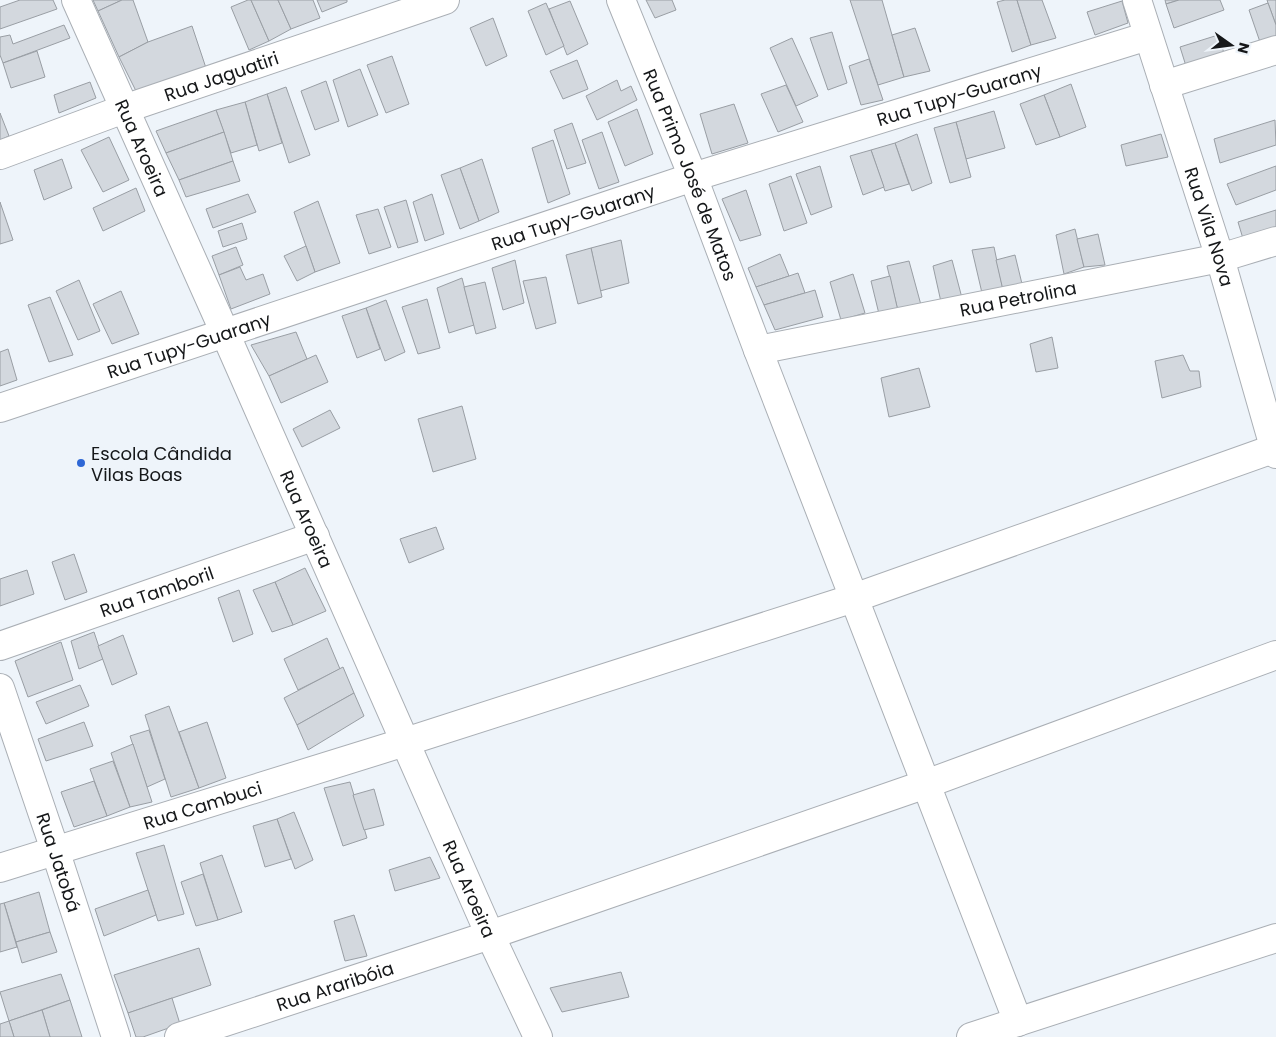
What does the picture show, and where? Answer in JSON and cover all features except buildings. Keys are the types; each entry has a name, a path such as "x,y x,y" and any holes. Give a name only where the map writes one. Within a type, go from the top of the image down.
{"street":[{"name":"Rua Aroeira","path":"76,0 315,536 490,935 538,1037"},
{"name":"Rua Jaguatiri","path":"0,155 124,109 444,0"},
{"name":"Rua Primo José de Matos","path":"621,0 694,177 758,350 1018,1022"},
{"name":"Rua Vila Nova","path":"1137,0 1220,258 1275,450"},
{"name":"Rua Tupy-Guarany","path":"0,408 694,177 1148,36"},
{"path":"1164,85 1276,50"},
{"name":"Rua Petrolina","path":"758,350 1220,258 1276,241"},
{"name":"Rua Cambuci","path":"0,868 405,742 854,598 1275,450"},
{"name":"Rua Tamboril","path":"0,646 315,536"},
{"name":"Rua Araribóia","path":"178,1037 490,935 926,784 1276,655"},
{"name":"Rua Jatobá","path":"0,688 116,1037"},
{"path":"971,1037 1276,938"}],"place":[{"name":"Escola Cândida Vilas Boas","path":"81,463"}]}
